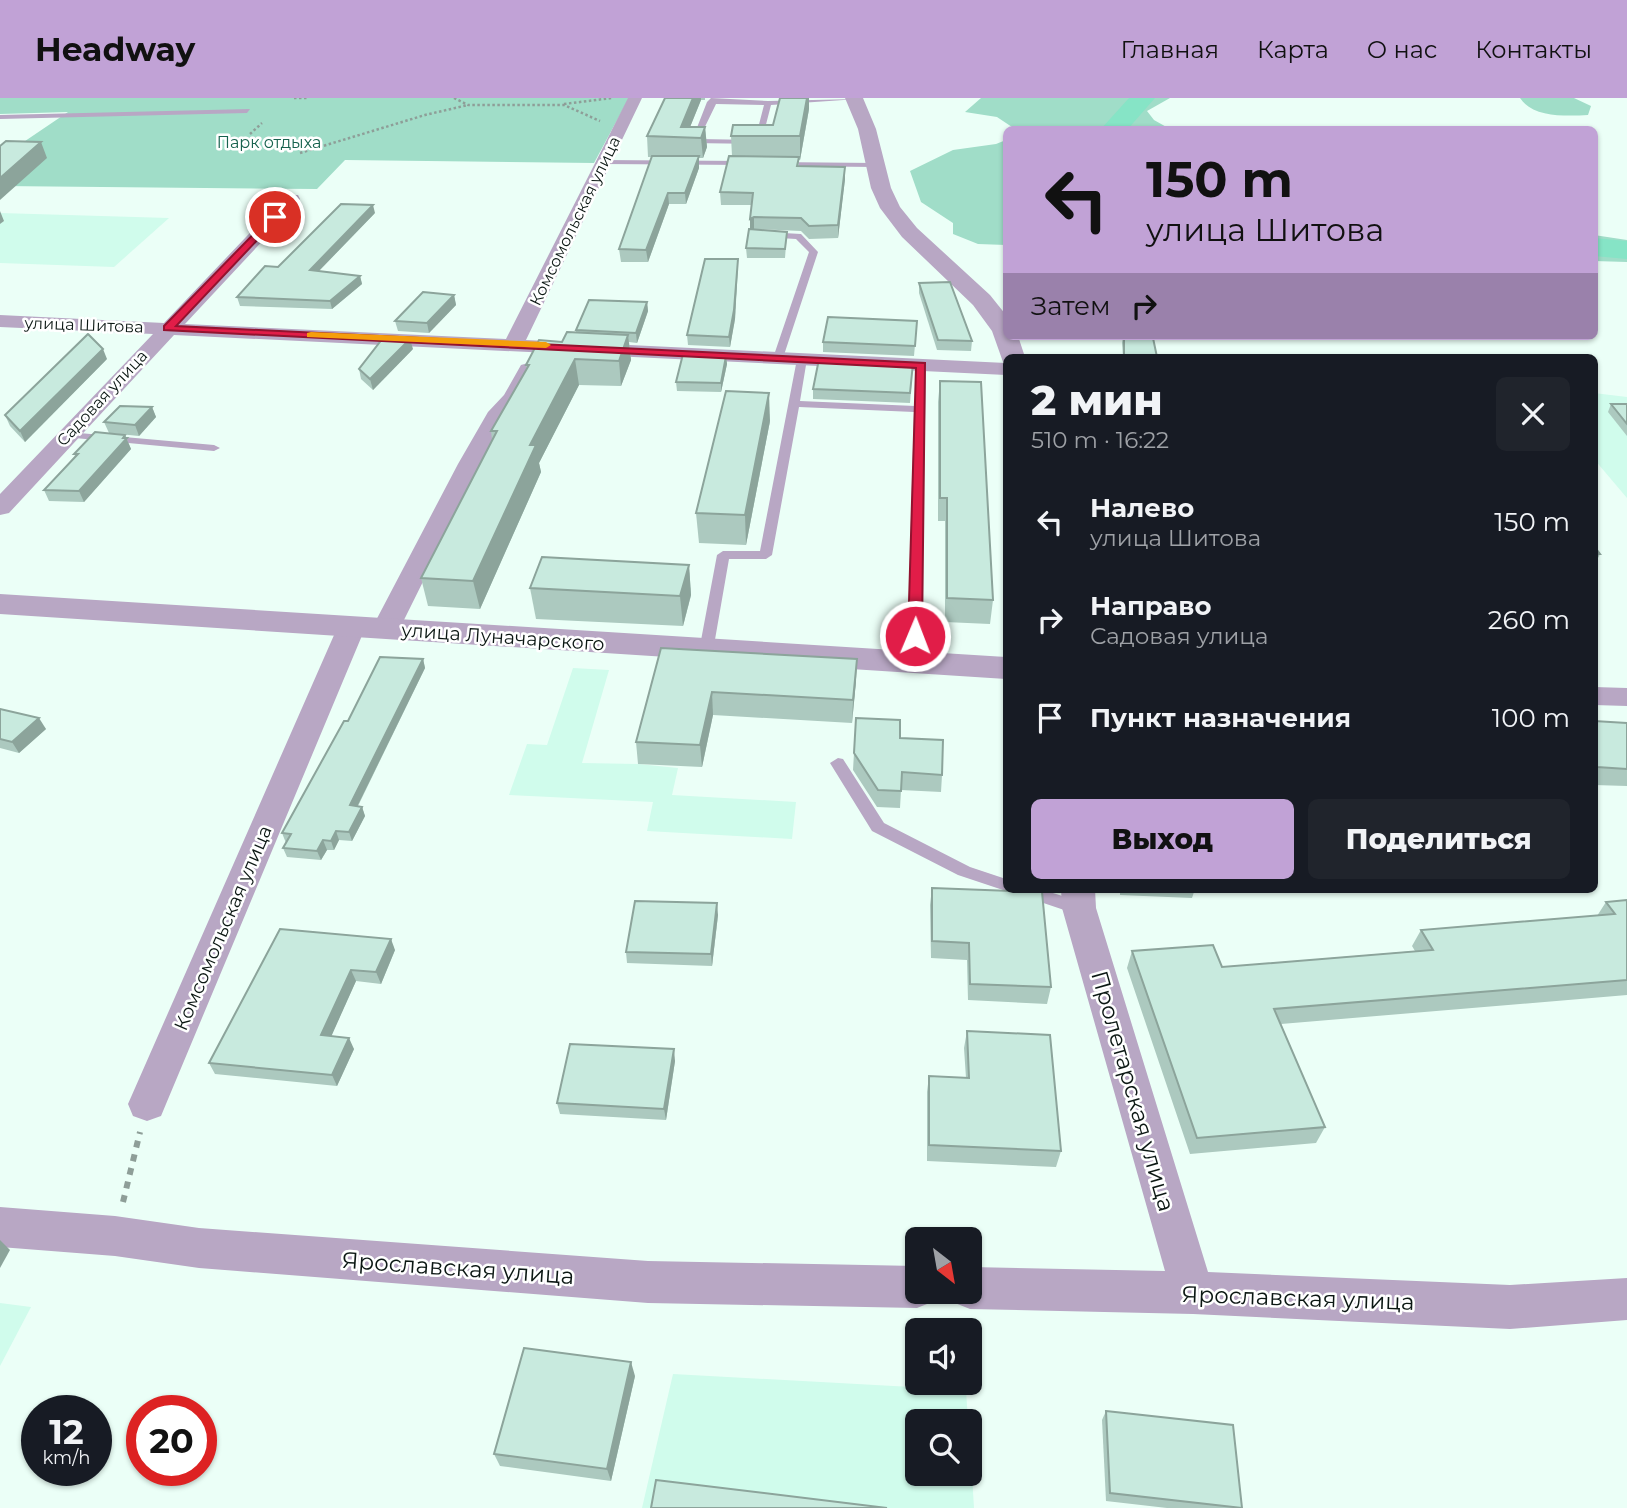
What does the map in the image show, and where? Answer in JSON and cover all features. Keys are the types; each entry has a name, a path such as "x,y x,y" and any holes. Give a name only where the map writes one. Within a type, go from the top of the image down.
{"street":[{"name":"Комсомольская улица","path":"514,344 574,228 635,98"},
{"path":"854,98 868,131 879,190 897,218 978,296 1003,329"},
{"name":"Садовая улица","path":"0,508 292,199"},
{"name":"улица Шитова","path":"0,321 1003,369"},
{"path":"386,628 470,464 499,412 513,398 540,345"},
{"name":"улица Луначарского","path":"0,604 1003,668"},
{"name":"Комсомольская улица","path":"147,1104 352,626"},
{"path":"1598,696 1627,698"},
{"name":"Пролетарская улица","path":"1078,898 1193,1293"},
{"name":"Ярославская улица","path":"0,1227 115,1236 199,1248 648,1282 905,1287"},
{"name":"Ярославская улица","path":"982,1288 1193,1293 1510,1307 1627,1299"}],"lane":[{"path":"768,103 758,142 694,141 713,100 768,103 854,98"},
{"path":"0,117 247,111"},
{"path":"603,162 753,163"},
{"path":"766,164 875,165"},
{"path":"754,235 798,236 814,252 778,358"},
{"path":"706,651 723,555 766,555 803,359"},
{"path":"914,662 921,365"},
{"path":"794,404 919,409"},
{"path":"68,435 214,448"},
{"path":"838,762 878,827 964,871 1003,884"},
{"path":"1046,893 1078,898"}],"path":[{"path":"294,98 307,98"},
{"path":"454,98 468,105"},
{"path":"564,104 567,98"},
{"path":"300,153 345,143 445,109 468,105 564,104 613,98"},
{"path":"564,104 606,124 621,125"},
{"path":"115,1236 147,1104"}],"shaded area":[{"path":"0,213 169,218 114,267 0,263"},
{"path":"1598,393 1627,397 1627,498 1598,464"},
{"path":"573,668 609,670 582,763 678,768 672,795 796,802 792,839 647,831 653,802 509,795 527,744 547,745"},
{"path":"0,1303 31,1307 0,1366"},
{"path":"673,1374 905,1387 905,1395 966,1395 967,1409 905,1409 905,1486 973,1486 974,1508 642,1508"}],"green space":[{"name":"Парк отдыха","path":"0,98 629,98 594,163 345,160 317,189 0,186 0,158 68,112 0,114"},
{"path":"981,98 1170,98 1147,111 1154,120 1165,126 1010,126 997,117 965,112"},
{"path":"1520,98 1574,98 1591,106 1588,115 1551,114 1533,109"},
{"path":"1003,141 1003,245 978,244 953,234 953,223 921,202 910,171 953,150"},
{"path":"1598,236 1627,240 1627,262 1598,261"}],"building":[{"path":"665,98 693,98 681,127 705,127 701,138 647,136"},
{"path":"780,98 807,98 800,136 731,136 733,125 773,125"},
{"path":"6,141 41,142 0,178 0,146"},
{"path":"652,156 699,156 685,193 668,193 646,250 619,249"},
{"path":"729,156 799,157 797,166 845,167 838,225 809,226 801,218 750,219 753,193 720,192"},
{"path":"341,204 373,205 310,270 360,276 330,301 237,297 265,266 278,267"},
{"path":"749,229 787,232 785,249 746,248"},
{"path":"705,259 738,259 729,337 687,335"},
{"path":"950,282 972,341 938,340 919,283"},
{"path":"423,292 454,295 427,323 395,321"},
{"path":"589,300 647,302 636,333 576,330"},
{"path":"828,317 917,321 915,346 823,342"},
{"path":"567,332 628,335 619,361 575,359 530,445 536,445 473,581 421,578 497,431 491,431 529,365 526,365 539,340 562,342"},
{"path":"88,334 103,349 20,431 5,415"},
{"path":"383,338 410,339 370,379 359,369"},
{"path":"1124,340 1153,340 1156,354 1124,354"},
{"path":"683,354 726,356 721,383 676,382"},
{"path":"819,359 913,363 910,393 813,389"},
{"path":"940,381 981,382 993,600 947,598 947,498 940,498"},
{"path":"726,391 769,393 745,515 696,513"},
{"path":"1611,404 1627,404 1627,424"},
{"path":"120,406 152,407 135,425 104,422"},
{"path":"95,432 125,435 123,438 127,438 79,491 44,490 78,454 74,454"},
{"path":"542,557 689,565 680,596 530,588"},
{"path":"661,648 857,659 853,700 712,692 700,745 636,742"},
{"path":"380,657 423,659 350,805 362,807 349,832 336,831 331,841 323,840 317,851 283,848 291,834 282,833 344,721 348,721"},
{"path":"0,709 39,718 12,742 0,739"},
{"path":"856,718 900,720 900,738 943,740 942,775 902,772 901,791 878,790 854,753"},
{"path":"1598,721 1627,723 1627,769 1598,767"},
{"path":"932,888 1042,893 1051,987 970,984 969,943 932,941"},
{"path":"1627,900 1627,980 1274,1009 1325,1127 1197,1138 1132,951 1213,945 1222,967 1433,950 1421,930 1615,914 1606,902"},
{"path":"635,901 717,903 711,954 626,952"},
{"path":"280,929 391,939 376,972 351,970 321,1035 349,1038 332,1075 209,1063"},
{"path":"967,1031 1050,1035 1061,1151 929,1145 929,1076 969,1078"},
{"path":"570,1044 674,1049 664,1109 557,1103"},
{"path":"524,1348 631,1362 607,1469 494,1454"},
{"path":"1106,1411 1233,1425 1242,1508 1110,1493"},
{"path":"656,1480 887,1508 651,1508"}],"waterway":[{"path":"1116,126 1143,98"},
{"path":"1598,247 1627,250"}],"slow traffic":[{"path":"311,335 546,345"}],"route":[{"path":"275,217 168,328 921,365 915,636"}]}
